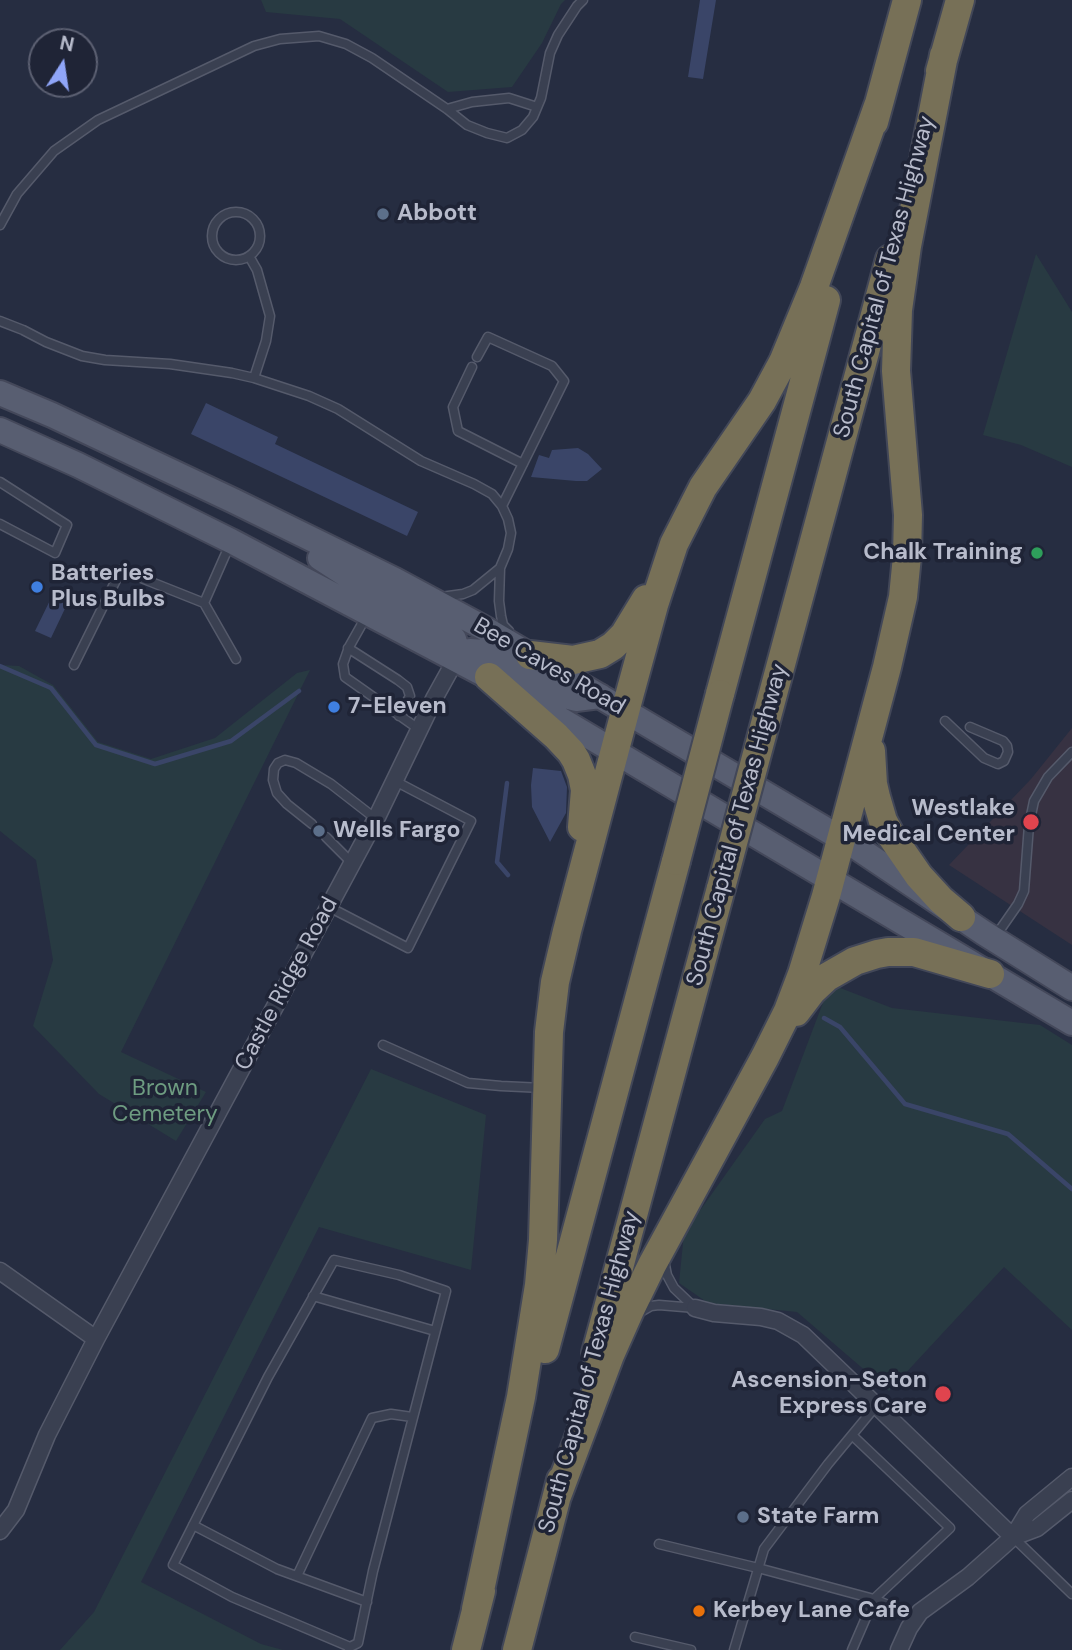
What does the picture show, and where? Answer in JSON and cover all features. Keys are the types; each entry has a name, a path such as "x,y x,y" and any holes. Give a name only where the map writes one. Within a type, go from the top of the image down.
{"highway":[{"path":"466,1650 907,0"},
{"name":"South Capital of Texas Highway","path":"517,1650 960,0"},
{"path":"557,1496 619,1334 665,1241 770,1048 792,1002 830,880 903,597 908,515 896,370 898,310 944,55"},
{"path":"530,655 573,660 587,658 607,650 629,629 669,557 703,487 762,401 783,362 814,287 878,106"},
{"path":"476,1609 521,1397 536,1306 542,1252 547,1088 555,982 625,711 669,557"},
{"path":"489,677 564,744 580,767 585,798 573,906"},
{"path":"874,716 872,772 883,821 914,869 941,900 961,917"},
{"path":"770,1048 819,983 844,965 866,957 888,952 914,952 990,974"}],"main road":[{"name":"Bee Caves Road","path":"0,393 234,501 430,599 601,696 841,838 1072,988"},
{"name":"Bee Caves Road","path":"0,430 78,465 231,541 489,677 1072,1023"},
{"path":"234,501 368,589 446,629 454,639 456,659"},
{"path":"456,659 470,651 484,652 557,694 576,699 601,696"}],"street":[{"name":"Castle Ridge Road","path":"0,1531 16,1510 47,1435 96,1339 329,907 456,659"},
{"path":"0,1271 96,1339"},
{"path":"695,1308 714,1313 761,1317 787,1325 803,1335 1013,1537"},
{"path":"899,1650 916,1617 968,1577 1013,1537 1027,1514 1072,1477"},
{"path":"1013,1537 1037,1528 1072,1500"}],"lane":[{"path":"0,225 18,194 54,151 98,120 254,46 280,39 319,36 346,44 372,58 467,125 508,138 523,130 533,117 541,98 550,53 576,6 583,0"},
{"path":"447,109 472,102 509,98 537,107"},
{"path":"231,212 241,212 256,223 260,241 249,256 231,260 216,249 212,241 212,231 223,216 231,212"},
{"path":"249,256 257,270 270,316 254,378"},
{"path":"0,321 82,356 200,367 254,378 309,396 338,409 421,461 492,494 502,506 511,533 500,569 499,601 503,625 530,655"},
{"path":"477,357 488,337 552,366 564,381 502,506"},
{"path":"472,368 453,407 458,431 523,464"},
{"path":"0,482 67,525 55,554 0,524"},
{"path":"204,603 231,541"},
{"path":"430,599 473,590 500,569"},
{"path":"74,665 121,570 204,603 236,659"},
{"path":"369,612 348,648 343,664 345,677 419,730"},
{"path":"348,648 407,687 410,696 400,716"},
{"path":"945,721 984,758 998,764 1004,761 1008,752 1003,741 970,727"},
{"path":"993,939 1024,891 1029,825 1034,801 1048,777 1072,752"},
{"path":"312,824 277,793 273,780 274,769 278,763 285,760 296,763 331,784 376,818"},
{"path":"329,907 408,948 471,821 395,781"},
{"path":"326,837 352,863"},
{"path":"383,1045 468,1083 547,1088"},
{"path":"665,1241 663,1260 667,1275 674,1288 695,1308"},
{"path":"334,1261 399,1275 446,1291 376,1558 358,1643 350,1649 232,1597 173,1565 268,1377 313,1296 334,1261"},
{"path":"313,1296 435,1331"},
{"path":"619,1334 635,1315 651,1306 695,1308"},
{"path":"734,1650 764,1549 828,1464 877,1405"},
{"path":"297,1576 372,1418 391,1414 412,1417"},
{"path":"852,1650 874,1599 950,1528 853,1436"},
{"path":"193,1525 277,1569 367,1602"},
{"path":"1013,1537 1072,1594"},
{"path":"659,1544 758,1567 874,1599 916,1617"},
{"path":"635,1637 691,1650"}],"shaded area":[{"name":"Westlake Medical Center","path":"1072,728 1072,945 949,865 1031,779"}],"green space":[{"path":"261,0 565,0 542,43 512,87 448,92 340,19 266,12"},
{"path":"1036,254 1072,312 1072,467 1021,445 983,435"},
{"name":"Brown Cemetery","path":"0,665 19,666 53,685 98,742 151,759 215,738 297,673 310,670 121,1052 206,1092 176,1141 99,1094 33,1026 53,960 36,860 0,831"},
{"path":"830,984 892,1008 1040,1025 1072,1045 1072,1330 1004,1267 889,1391 797,1312 708,1303 679,1283 684,1233 765,1119 782,1111"},
{"path":"371,1069 486,1115 471,1270 319,1227 141,1582 261,1644 283,1650 60,1650 94,1612"}],"water":[{"path":"700,0 716,0 703,79 688,77"},
{"path":"206,403 278,437 275,444 418,512 407,536 191,434"},
{"path":"578,448 602,469 587,481 531,477 539,455 549,458 552,450"},
{"path":"56,588 71,596 51,638 35,631"},
{"path":"533,768 561,771 567,787 566,813 550,842 532,807"}],"waterway":[{"path":"0,666 51,688 96,745 155,764 231,741 299,691"},
{"path":"507,783 497,862 508,875"},
{"path":"824,1018 840,1027 905,1104 1008,1134 1072,1189"}],"place":[{"name":"Abbott","path":"383,214"},
{"name":"Chalk Training","path":"1037,553"},
{"name":"Batteries Plus Bulbs","path":"37,587"},
{"name":"7-Eleven","path":"334,707"},
{"name":"Westlake Medical Center","path":"1031,822"},
{"name":"Wells Fargo","path":"319,831"},
{"name":"Ascension-Seton Express Care","path":"943,1394"},
{"name":"State Farm","path":"743,1517"},
{"name":"Kerbey Lane Cafe","path":"699,1611"}]}
